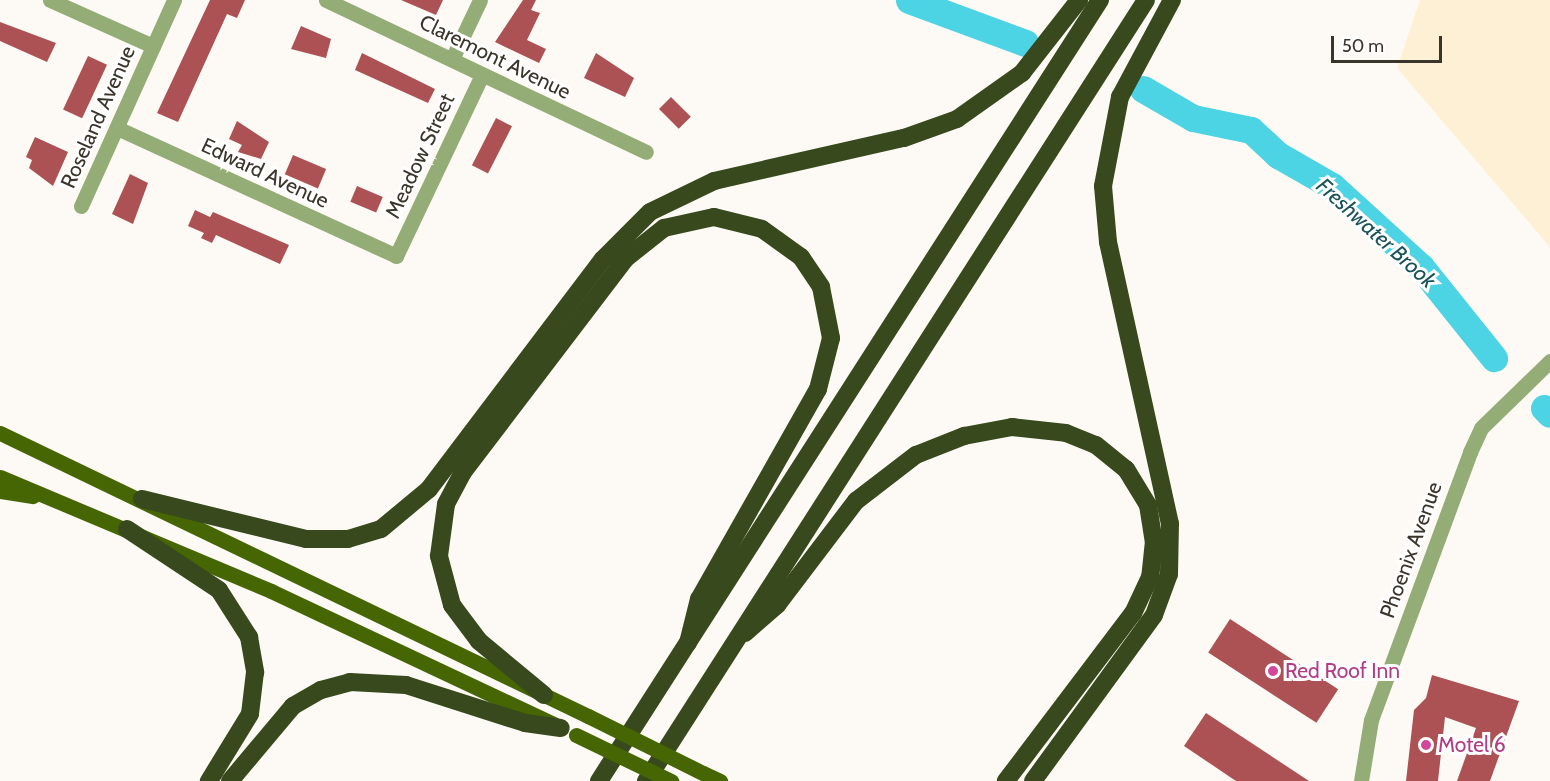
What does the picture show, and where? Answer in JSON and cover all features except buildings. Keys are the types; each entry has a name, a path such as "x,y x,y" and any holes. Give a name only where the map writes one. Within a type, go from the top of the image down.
{"highway":[{"path":"142,500 306,539 348,539 381,529 429,489 603,259 650,212 714,181 904,138 957,119 1022,73 1079,0"},
{"path":"599,781 1100,0"},
{"path":"646,781 1146,0"},
{"path":"1033,781 1154,615 1169,574 1168,510 1108,242 1103,186 1120,97 1172,0"},
{"path":"544,695 479,641 452,605 439,556 446,504 463,472 625,259 664,228 714,218 762,229 801,258 821,287 831,338 819,389 699,599 687,643"},
{"path":"736,639 771,611 856,501 916,455 964,436 1012,427 1048,429 1096,445 1126,469 1148,505 1154,541 1150,577 1133,613 1006,781"},
{"path":"127,529 219,590 249,637 255,672 250,714 209,781"},
{"path":"230,781 293,706 321,690 350,682 406,686 525,723 569,731"}],"main road":[{"path":"4,434 720,781"},
{"path":"0,477 127,529 569,731 671,781"},
{"path":"0,490 48,496"}],"street":[{"path":"51,0 153,46 174,0"},
{"name":"Claremont Avenue","path":"326,0 646,152"},
{"path":"452,59 480,0"},
{"name":"Roseland Avenue","path":"81,206 153,46"},
{"name":"Meadow Street","path":"396,256 482,75"},
{"name":"Edward Avenue","path":"117,128 396,256"},
{"name":"Phoenix Avenue","path":"1361,781 1371,720 1470,452 1481,428 1550,361"}],"shaded area":[{"path":"1420,0 1550,0 1550,247 1397,68"}],"waterway":[{"name":"Freshwater Brook","path":"909,0 1025,43"},
{"name":"Freshwater Brook","path":"1143,89 1193,118 1251,130 1278,155 1332,186 1421,267 1494,358"},
{"name":"Freshwater Brook","path":"1544,408 1550,414"}],"place":[{"name":"Red Roof Inn","path":"1273,671"},
{"name":"Motel 6","path":"1426,745"}]}
